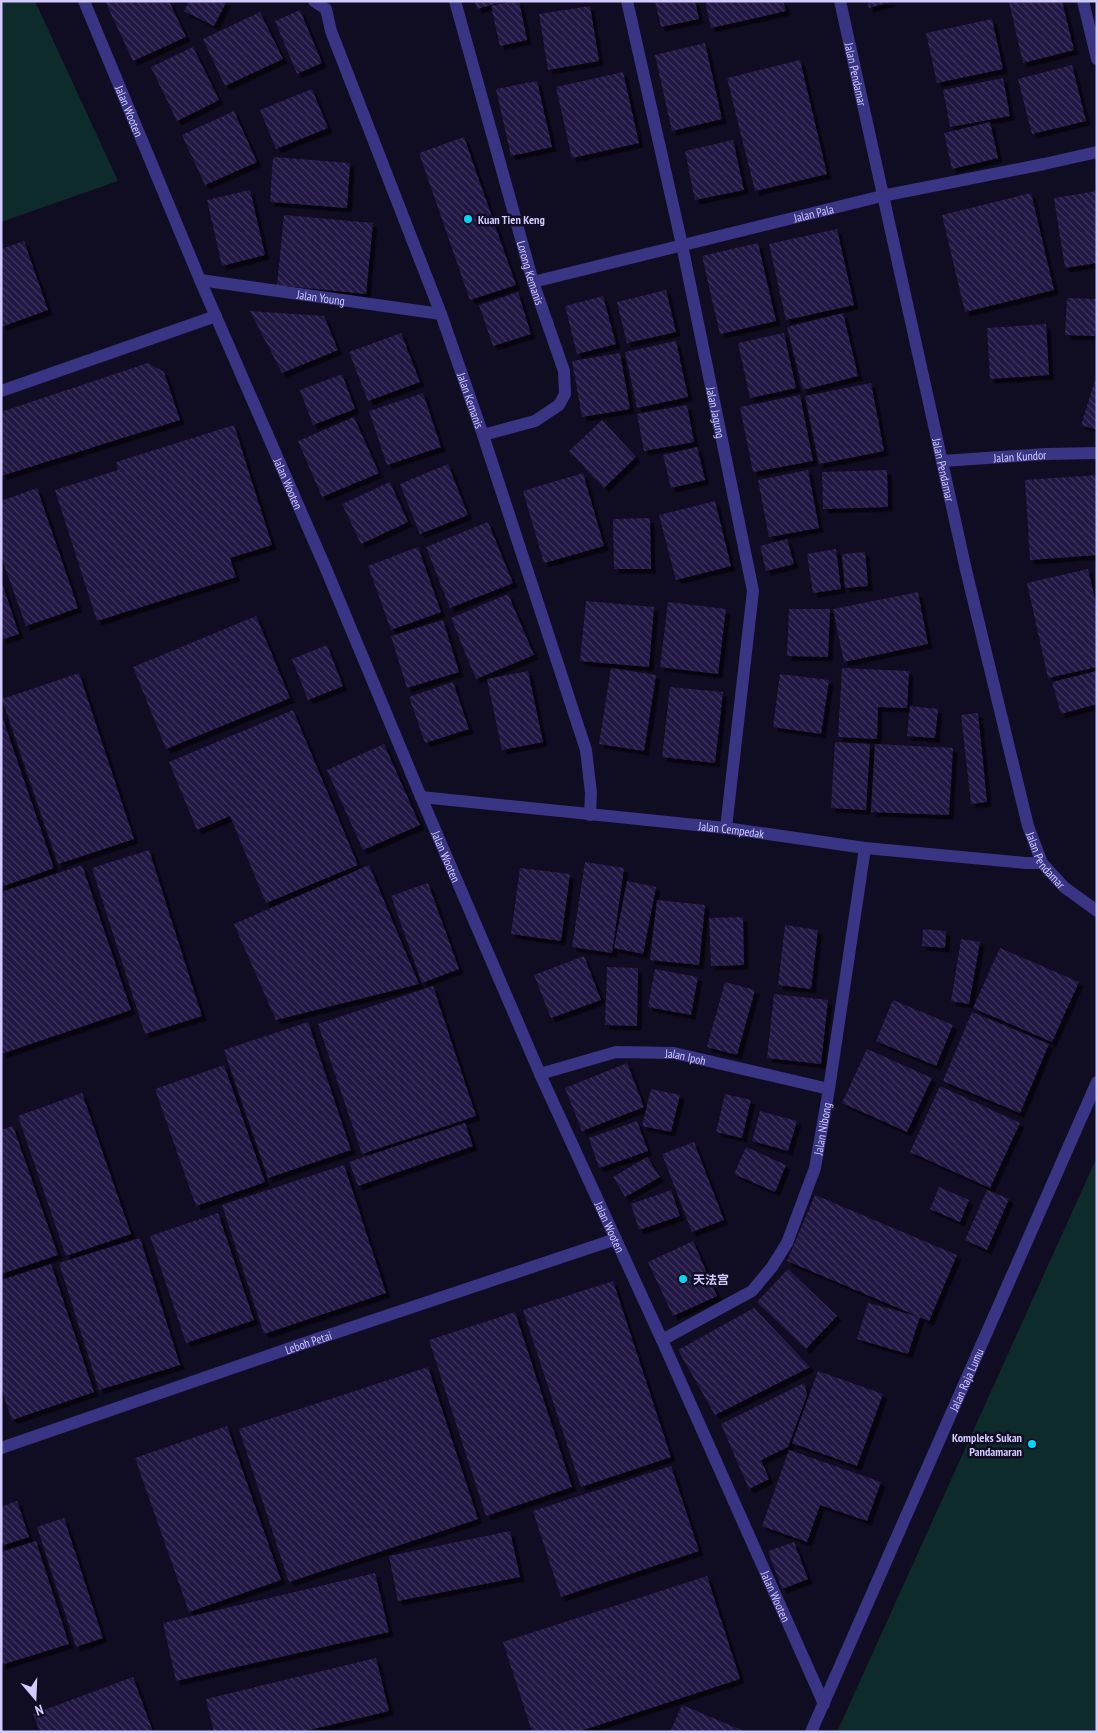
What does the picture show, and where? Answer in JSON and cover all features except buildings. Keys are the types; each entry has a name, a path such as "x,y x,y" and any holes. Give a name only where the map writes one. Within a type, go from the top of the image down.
{"street":[{"name":"Jalan Wooten","path":"84,1 200,280 326,569 540,1074 662,1340 824,1704"},
{"name":"Jalan Kemanis","path":"314,1 330,5 331,32 441,314 483,435 586,750 591,793 590,815"},
{"name":"Lorong Kemanis","path":"455,1 533,282 564,372 565,394 559,405 536,421 483,435"},
{"name":"Jalan Jagung","path":"627,1 682,245 753,591 726,828"},
{"name":"Jalan Pendamar","path":"840,1 942,461 1028,826 1042,862 1064,887 1097,911"},
{"path":"1083,1 1097,59"},
{"name":"Jalan Pala","path":"533,282 882,196 1097,152"},
{"name":"Jalan Young","path":"200,280 441,314"},
{"path":"1,391 216,316"},
{"name":"Jalan Kundor","path":"942,461 1026,455 1097,453"},
{"name":"Jalan Cempedak","path":"421,797 726,828 865,848 1026,863 1042,862"},
{"name":"Jalan Nibong","path":"662,1340 752,1291 772,1267 787,1243 815,1168 829,1089 865,848"},
{"name":"Jalan Ipoh","path":"540,1074 616,1052 674,1053 829,1089"},
{"name":"Jalan Raja Lumu","path":"811,1732 1097,1082"},
{"name":"Leboh Petai","path":"1,1448 299,1345 616,1239"}],"green space":[{"path":"1,1 35,1 118,181 1,222"},
{"name":"Kompleks Sukan Pandamaran","path":"1097,1157 1097,1732 837,1732"}],"place":[{"name":"Kuan Tien Keng","path":"468,219"},
{"name":"天法宫","path":"683,1279"},
{"name":"Kompleks Sukan Pandamaran","path":"1032,1444"}]}
